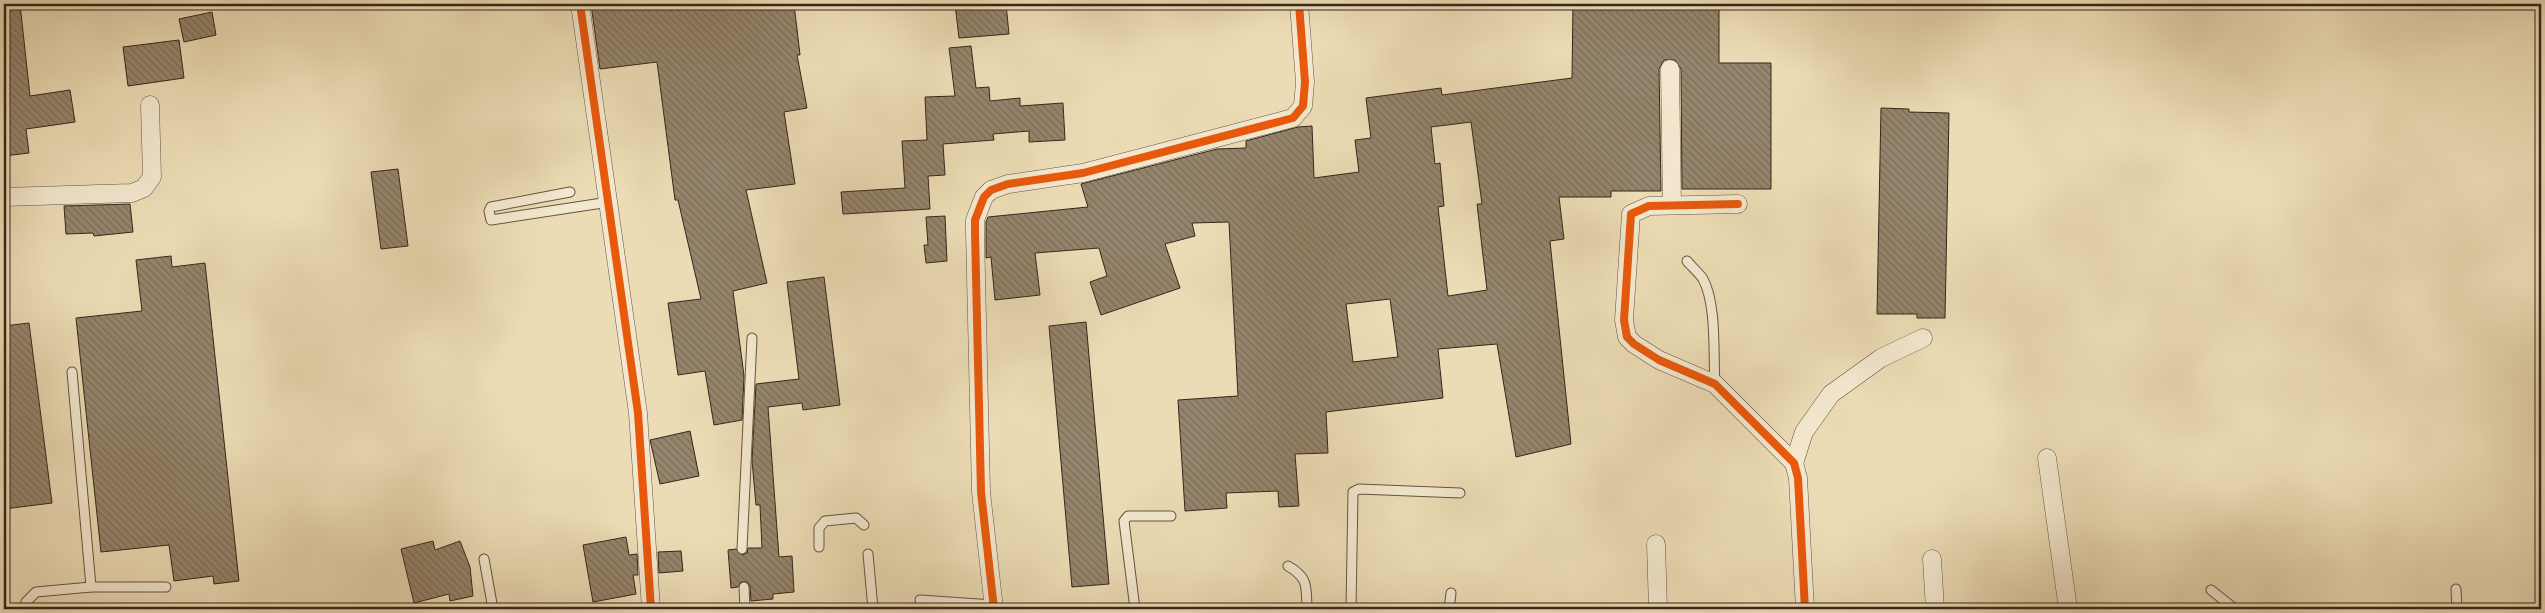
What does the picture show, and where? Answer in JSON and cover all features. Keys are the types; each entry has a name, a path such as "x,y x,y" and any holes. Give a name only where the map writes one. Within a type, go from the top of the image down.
{"street":[{"path":"580,4 638,413 651,609"},
{"path":"993,607 981,492 975,232 976,220 984,196 991,190 1008,184 1083,173 1293,118 1303,106 1305,82 1299,4"},
{"path":"1670,70 1672,205"},
{"path":"4,197 132,193 144,188 152,177 150,105"},
{"path":"1738,204 1649,206 1631,214 1624,320 1628,337 1634,344 1659,360 1715,384 1794,463"},
{"path":"1805,609 1798,478 1794,463 1804,432 1831,394 1881,358 1923,338"},
{"path":"2047,458 2068,609"},
{"path":"1656,544 1658,609"},
{"path":"1932,559 1935,609"}],"lane":[{"path":"570,192 491,207 489,209 492,220 609,202"},
{"path":"1687,261 1702,278 1708,290 1715,384"},
{"path":"742,549 752,338"},
{"path":"72,372 91,587"},
{"path":"1351,609 1352,492 1359,489 1460,493"},
{"path":"1135,609 1124,521 1128,516 1171,516"},
{"path":"819,547 819,528 825,521 856,518 864,524"},
{"path":"868,554 873,609"},
{"path":"484,559 493,609"},
{"path":"1288,566 1302,574 1305,584 1307,609"},
{"path":"25,609 26,602 36,592 91,587 166,587"},
{"path":"744,587 745,609"},
{"path":"2456,589 2456,609"},
{"path":"2211,590 2236,609"},
{"path":"1449,609 1450,593"},
{"path":"920,600 993,607"}],"building":[{"path":"4,4 20,4 30,96 70,90 75,122 26,129 29,153 4,156"},
{"path":"591,4 794,4 800,55 797,55 807,108 784,112 795,184 746,190 767,283 733,291 744,376 742,420 714,425 705,371 678,375 668,303 701,299 678,200 675,200 657,62 600,69"},
{"path":"955,4 1006,4 1009,34 959,38"},
{"path":"1573,4 1719,4 1719,63 1771,63 1771,189 1682,189 1681,69 1675,60 1664,60 1659,69 1661,191 1611,191 1611,197 1559,197 1564,239 1550,241 1571,444 1516,457 1497,344 1438,349 1443,398 1326,412 1328,453 1295,454 1299,506 1279,507 1278,491 1226,493 1227,508 1185,511 1178,400 1238,396 1229,222 1192,223 1195,236 1165,244 1180,288 1101,315 1090,282 1107,276 1099,248 1035,253 1040,295 995,300 991,257 986,258 986,222 988,217 1088,207 1081,184 1217,149 1246,148 1246,141 1298,127 1312,126 1314,178 1359,172 1355,140 1371,138 1366,98 1441,88 1442,95 1572,78","holes":["1471,122 1482,204 1477,204 1487,290 1448,296 1438,207 1444,206 1440,163 1435,164 1431,127","1390,299 1398,357 1353,362 1346,304"]},
{"path":"212,12 216,35 184,42 179,19"},
{"path":"179,40 184,78 128,86 123,47"},
{"path":"971,46 976,88 989,87 990,101 1020,98 1020,106 1063,103 1065,140 1029,142 1029,131 993,134 994,140 943,144 945,175 928,176 930,209 843,214 841,192 905,188 902,141 927,140 925,97 955,96 949,48"},
{"path":"1881,108 1909,109 1909,112 1949,113 1945,318 1917,318 1917,314 1877,314"},
{"path":"398,169 408,246 381,249 371,172"},
{"path":"130,204 133,232 94,236 93,233 66,234 64,206"},
{"path":"945,216 947,261 926,263 924,245 928,245 926,217"},
{"path":"171,256 172,267 205,263 239,581 214,584 213,576 174,581 169,545 101,552 76,318 142,311 136,260"},
{"path":"824,277 840,405 803,410 802,403 768,407 779,557 792,556 794,592 773,594 773,599 751,601 750,586 747,582 741,582 738,587 731,588 728,550 736,549 742,555 747,553 748,548 762,548 760,505 756,505 752,461 756,384 799,379 787,282"},
{"path":"1086,322 1109,584 1072,587 1049,326"},
{"path":"29,323 52,503 4,509 4,326"},
{"path":"690,431 699,476 660,484 650,440"},
{"path":"626,537 629,555 637,554 638,575 633,575 636,594 593,602 583,545"},
{"path":"433,541 435,550 460,541 470,567 473,596 450,601 449,594 414,603 401,549"},
{"path":"681,551 683,571 659,573 658,552"}],"cycle path":[{"path":"580,4 638,413 651,609"},
{"path":"994,609 981,492 975,220 984,197 991,190 1008,184 1083,173 1293,118 1303,106 1305,82 1299,4"},
{"path":"1738,204 1649,206 1631,214 1624,320 1627,337 1634,344 1659,360 1715,384 1794,463 1798,478 1805,609"}]}
